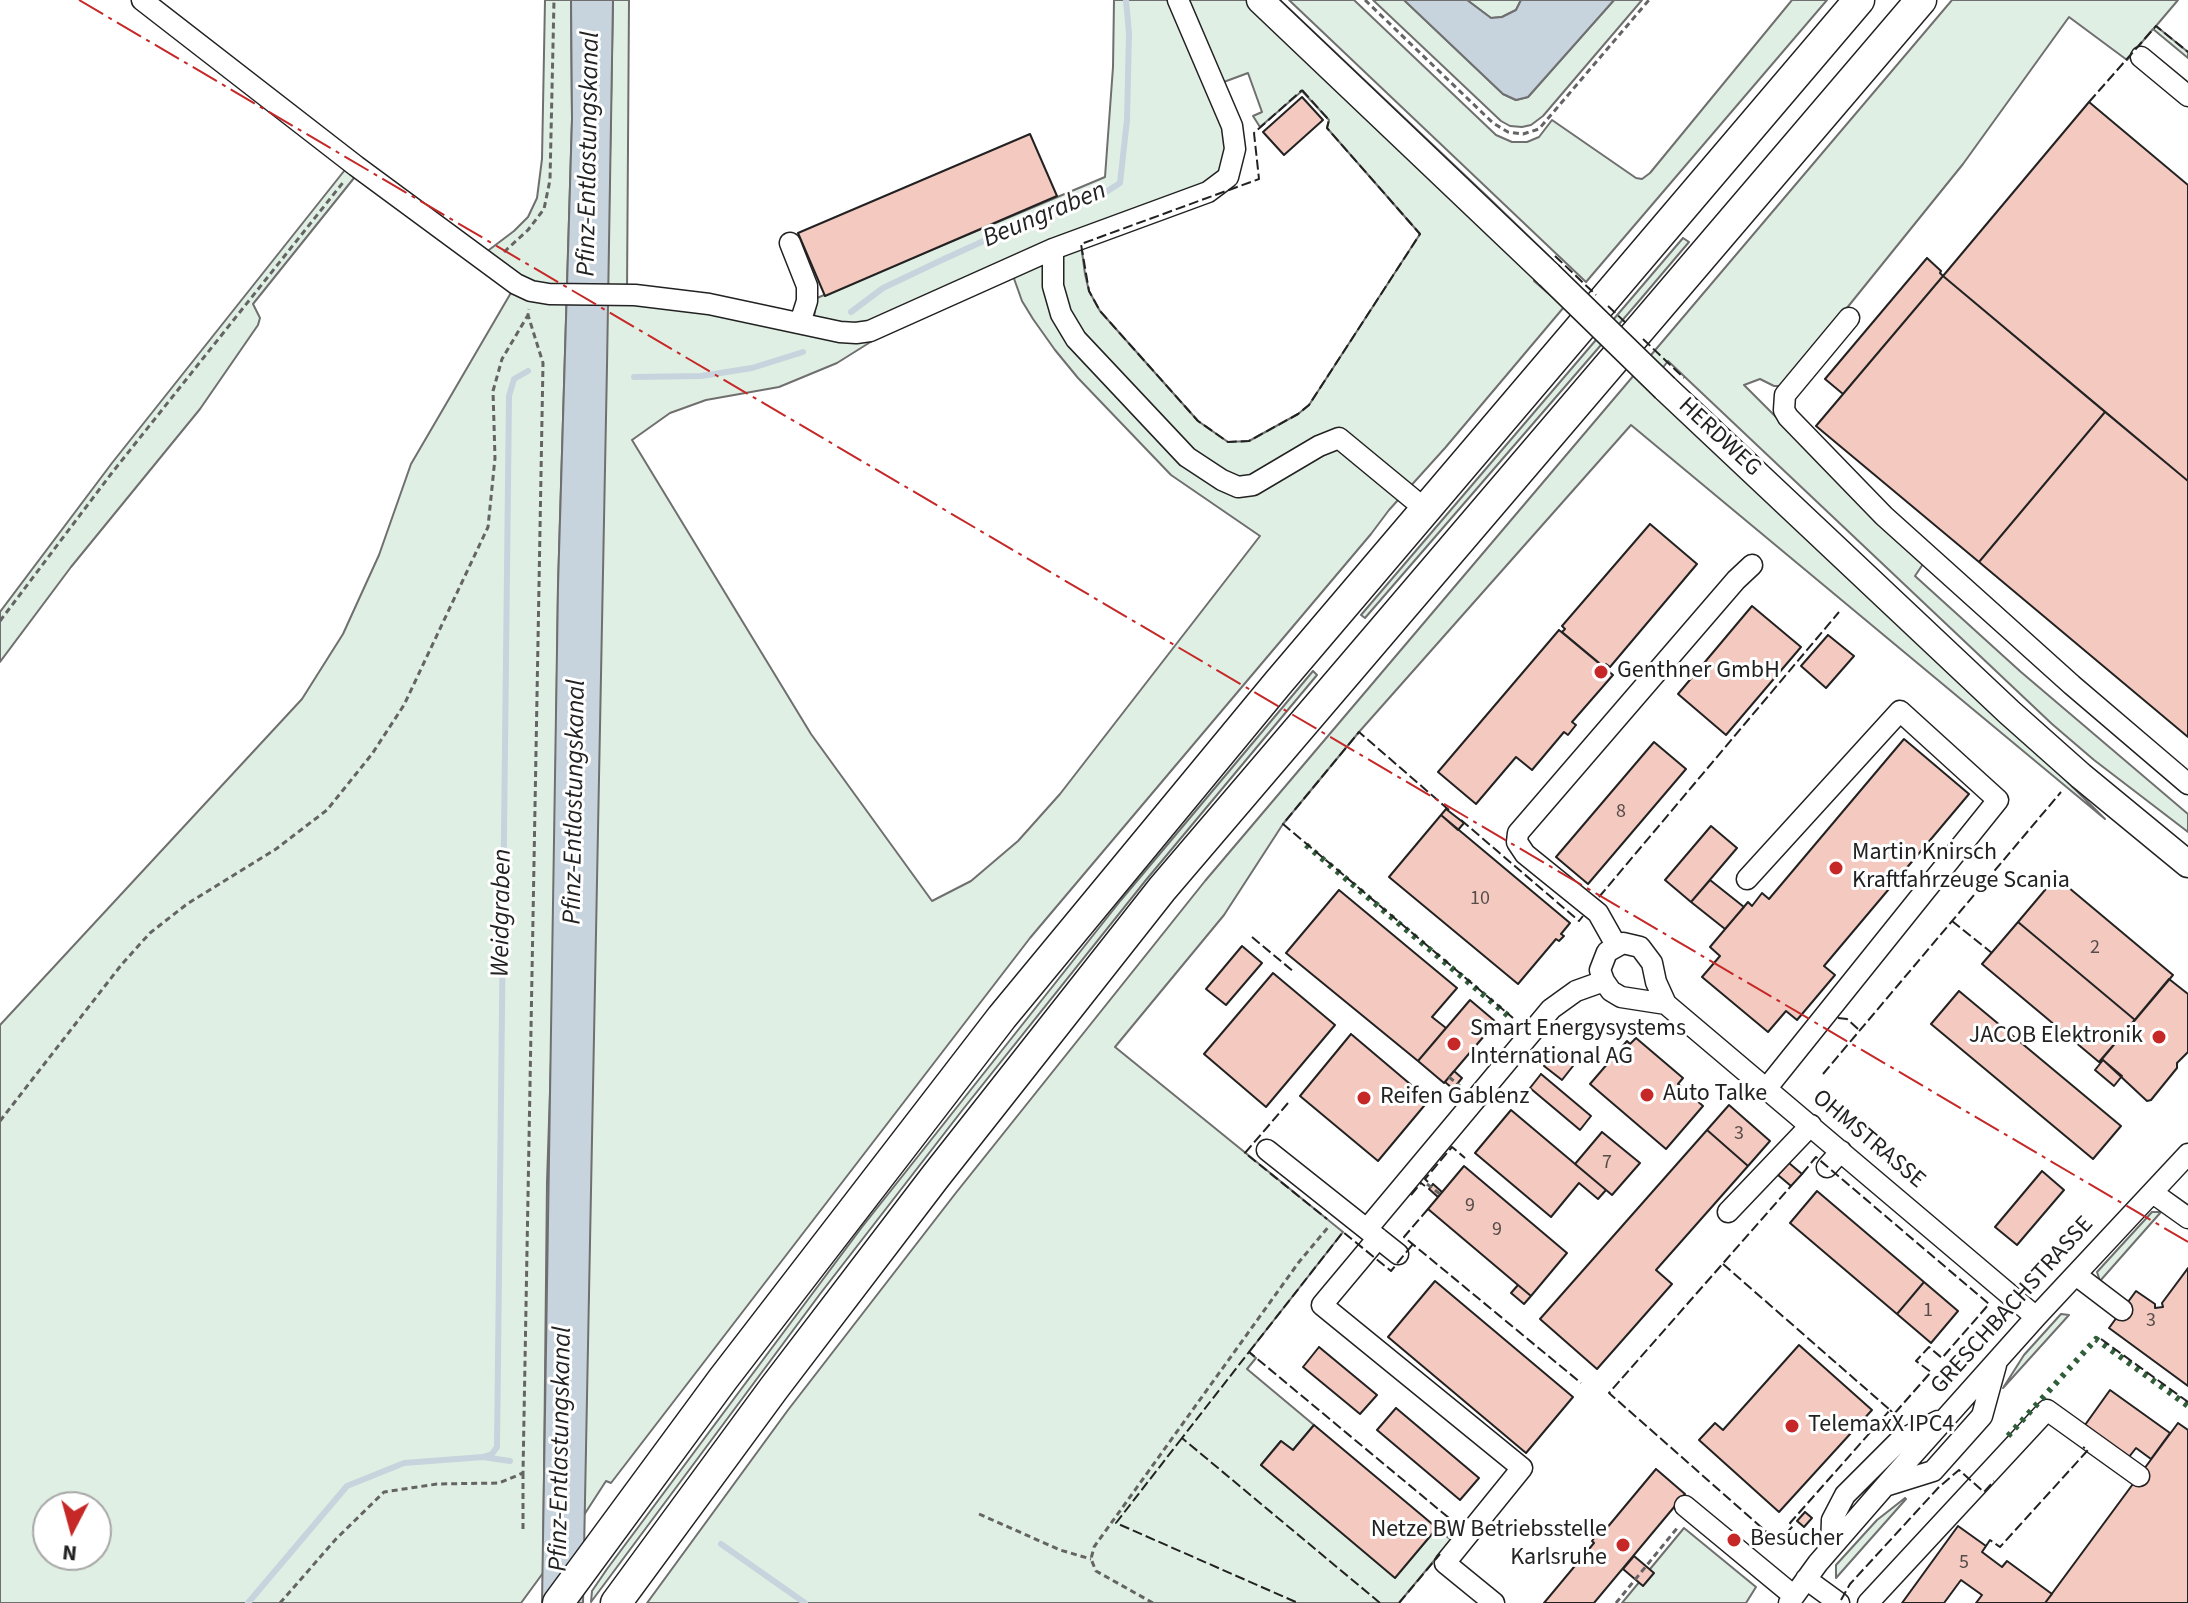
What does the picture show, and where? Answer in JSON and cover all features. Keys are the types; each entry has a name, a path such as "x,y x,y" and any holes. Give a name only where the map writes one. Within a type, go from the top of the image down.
{"highway":[{"path":"558,1603 723,1379 1002,1017 1168,813 1859,0"},
{"path":"616,1603 831,1313 1162,889 1921,0"}],"main road":[{"name":"HERDWEG","path":"1260,0 2009,712 2188,864"}],"street":[{"path":"142,0 356,166 516,284 549,294 620,295 709,304 840,332 870,331 1053,249 1208,192 1228,177 1235,149 1232,126 1178,0"},
{"path":"2141,57 2188,96"},
{"path":"790,243 807,286 807,301 800,323"},
{"path":"1053,249 1053,286 1061,314 1076,339 1187,457 1238,487 1253,485 1319,446 1339,438 1425,509"},
{"path":"1849,318 1785,395 1784,410 1788,417 1884,516 2072,685 2188,784"},
{"path":"1616,945 1598,913 1525,854 1517,842 1518,833 1752,565"},
{"path":"1747,879 1900,711 1998,800 1766,1089"},
{"path":"1623,943 1640,947 1652,963 1666,1004 1621,997 1611,991 1600,970 1602,961 1616,945 1623,943"},
{"path":"1494,1603 1445,1563 1522,1468 1322,1305 1372,1234 1551,1009 1576,991 1604,981"},
{"name":"OHMSTRASSE","path":"1666,1004 2036,1317"},
{"path":"1728,1212 1811,1125"},
{"path":"1267,1150 1398,1254"},
{"path":"1827,1167 1841,1151"},
{"name":"GRESCHBACHSTRASSE","path":"1796,1593 1885,1486 2188,1154"},
{"path":"2153,1193 2188,1218"},
{"path":"2076,1275 2122,1310"},
{"path":"1885,1486 1933,1471 1982,1416 1997,1361"},
{"path":"1868,1603 2047,1410 2139,1476"},
{"path":"1831,1548 1832,1520 1845,1495 1899,1441 1949,1416"},
{"path":"1688,1509 1796,1593 1839,1603"}],"path":[{"path":"489,265 528,230 544,209 550,180 554,0"},
{"path":"1365,0 1493,123 1508,132 1523,134 1539,129 1649,0"},
{"path":"0,621 111,474 356,166"},
{"path":"0,1121 122,964 150,933 187,904 276,849 327,810 372,754 404,705 488,527 495,458 493,391 502,359 528,315 543,363 523,1533"},
{"path":"1449,1077 1465,1090"},
{"path":"1153,1603 1096,1571 1091,1559 1094,1547 1299,1262 1343,1210"},
{"path":"280,1603 336,1539 384,1492 437,1484 499,1483 523,1473"},
{"path":"1616,1603 1688,1509"},
{"path":"979,1514 1060,1550 1091,1559"}],"green space":[{"path":"545,0 571,0 572,119 558,586 543,1573 521,1603 0,1603 0,1025 302,699 343,634 379,555 411,464 512,291 473,262 528,217 537,198 542,159"},
{"path":"613,0 629,0 627,292 814,317 817,298 1105,177 1113,67 1114,0 1170,0 1220,114 1229,149 1217,179 1081,244 1089,291 1100,311 1198,421 1228,442 1249,441 1309,405 1420,234 1327,128 1329,120 1302,91 1260,127 1253,116 1262,112 1248,73 1221,83 1188,0 1247,0 1564,307 1389,510 1030,938 611,1483 606,1481 584,1515","holes":["1012,273 1022,301 1078,378 1171,475 1260,536 1060,794 1018,841 971,881 932,901 811,734 632,440 670,413 706,400 779,387 837,363 904,321"]},
{"path":"1275,0 1280,0 1553,260 1550,263"},
{"path":"1289,0 1354,0 1496,135 1512,142 1527,142 1539,137 1552,120 1636,178 1642,179 1792,0 1827,0 1586,282"},
{"path":"1373,0 1404,0 1503,94 1516,100 1528,97 1614,0 1642,0 1543,116 1531,125 1522,127 1501,121"},
{"path":"1467,0 1521,0 1516,10 1502,17 1491,18"},
{"path":"1952,0 2178,0 2156,26 2188,52 2188,58 2153,29 2127,60 2069,17 1963,164 1784,386 1774,386 1760,379 1744,385 1923,564 1915,576 2021,672 2188,814 2188,832 2052,724 1668,361 1648,387 2018,733 2105,819 1631,425 1359,732 1283,824 1224,915 1115,1047 1343,1232 1249,1352 1256,1358 1247,1369 1314,1425 1293,1450 1281,1441 1261,1465 1395,1577 1437,1528 1451,1540 1399,1603 647,1603 788,1410 955,1194 1205,881"},
{"path":"348,166 358,173 253,304 260,318 258,325 200,409 71,567 0,662 0,612 112,463"},
{"path":"1683,238 1689,242 1639,301 1365,618 1361,615"},
{"path":"1313,671 1317,675 1146,880 964,1108 820,1294 591,1602 592,1591 607,1569 862,1227 1121,900"},
{"path":"2152,1212 2161,1212 2100,1281 2097,1272"},
{"path":"2061,1314 2069,1315 2003,1388 2024,1355"},
{"path":"1905,1498 1836,1578 1836,1565 1877,1520"},
{"path":"1684,1528 1756,1587 1746,1603 1622,1603"}],"water":[{"name":"Pfinz-Entlastungskanal","path":"571,0 613,0 607,366 583,1603 542,1603 558,586 572,119"},
{"path":"1404,0 1467,0 1491,18 1502,17 1516,10 1521,0 1614,0 1528,97 1516,100 1503,94"}],"building":[{"path":"1302,97 1323,120 1284,155 1263,132"},
{"path":"2089,102 2188,185 2188,481 1943,276"},
{"path":"1030,134 1057,196 825,296 798,233"},
{"path":"1927,258 1943,276 1843,394 1825,379"},
{"path":"1943,276 2105,412 1979,562 1816,426"},
{"path":"2105,412 2188,481 2188,737 1979,562"},
{"path":"1650,524 1697,564 1610,667 1606,664 1604,667 1562,632 1565,629 1562,626"},
{"path":"1752,606 1801,647 1726,735 1678,694"},
{"path":"1559,630 1613,675 1572,722 1576,725 1568,735 1564,732 1532,770 1516,757 1476,804 1438,772"},
{"path":"1828,635 1854,656 1826,688 1801,666"},
{"path":"1904,739 1969,794 1824,966 1835,975 1797,1020 1786,1011 1768,1032 1702,977 1720,956 1710,947 1748,902 1752,906 1762,893 1769,899"},
{"path":"1654,742 1686,769 1588,884 1556,857"},
{"path":"1446,809 1464,823 1458,830 1441,815"},
{"path":"1441,815 1570,923 1561,934 1564,936 1559,941 1556,939 1518,984 1389,877"},
{"path":"1711,826 1737,848 1691,902 1665,880"},
{"path":"2056,877 2173,975 2135,1020 2018,922"},
{"path":"1710,880 1744,907 1725,929 1691,902"},
{"path":"1339,890 1457,988 1432,1017 1446,1028 1418,1061 1286,953"},
{"path":"2018,922 2135,1020 2099,1062 1982,964"},
{"path":"1242,946 1262,963 1226,1005 1206,989"},
{"path":"1273,973 1335,1025 1266,1107 1204,1054"},
{"path":"2169,979 2188,994 2188,1052 2151,1100 2147,1101 2102,1059"},
{"path":"1959,991 2121,1126 2093,1159 1931,1024"},
{"path":"1470,1000 1496,1022 1444,1083 1418,1061"},
{"name":"Reifen Gablenz","path":"1351,1034 1429,1100 1378,1161 1300,1096"},
{"name":"Auto Talke","path":"1636,1038 1683,1078 1678,1084 1703,1106 1666,1149 1590,1084 1627,1041 1630,1044"},
{"path":"1556,1052 1573,1066 1562,1080 1544,1066"},
{"path":"2103,1060 2122,1076 2114,1086 2095,1070"},
{"path":"1454,1071 1462,1078 1453,1089 1445,1082"},
{"path":"1541,1074 1591,1116 1580,1130 1530,1088"},
{"path":"1729,1105 1770,1141 1748,1166 1707,1130"},
{"path":"1511,1110 1606,1190 1598,1199 1579,1183 1551,1217 1475,1153"},
{"path":"1707,1130 1748,1166 1656,1270 1672,1284 1597,1369 1540,1319"},
{"path":"1602,1132 1640,1163 1612,1195 1575,1164"},
{"path":"1789,1163 1802,1174 1791,1186 1778,1175"},
{"path":"1464,1166 1567,1253 1531,1296 1428,1209"},
{"path":"2042,1171 2064,1190 2017,1245 1995,1227"},
{"path":"1433,1184 1442,1192 1438,1197 1429,1189"},
{"path":"1817,1191 1924,1282 1897,1314 1790,1223"},
{"path":"2188,1268 2188,1386 2109,1328 2136,1291 2155,1304 2155,1308 2163,1307 2162,1303"},
{"path":"1435,1281 1573,1397 1526,1453 1388,1337"},
{"path":"1924,1282 1958,1311 1931,1343 1897,1314"},
{"path":"1518,1285 1531,1296 1524,1304 1511,1293"},
{"name":"TelemaxX IPC4","path":"1799,1345 1872,1410 1779,1512 1699,1440 1715,1423 1723,1430"},
{"path":"1319,1347 1377,1395 1360,1414 1303,1367"},
{"path":"2110,1390 2170,1433 2151,1459 2136,1448 2129,1457 2085,1425"},
{"path":"1396,1408 1479,1478 1460,1500 1377,1430"},
{"path":"2178,1423 2188,1430 2188,1603 2045,1603"},
{"path":"1314,1425 1437,1528 1395,1578 1261,1465 1281,1441 1293,1450"},
{"path":"1656,1469 1685,1494 1594,1603 1544,1603 1594,1543 1592,1541 1598,1533 1601,1535"},
{"path":"1805,1512 1812,1518 1804,1527 1797,1521"},
{"path":"1958,1526 1986,1546 1982,1552 2002,1567 2007,1561 2052,1594 2045,1603 1976,1603 1982,1595 1961,1580 1944,1603 1902,1603"},
{"path":"1634,1556 1654,1573 1643,1586 1623,1569"}],"waterway":[{"name":"Beungraben","path":"851,312 883,288 1032,219 1106,192 1120,183 1127,120 1129,33 1126,0"},
{"name":"Weidgraben","path":"634,377 701,376 752,368 803,352"},
{"name":"Weidgraben","path":"483,1457 492,1454 497,1447 509,396 514,379 528,371"},
{"name":"Weidgraben","path":"248,1603 347,1486 404,1463 483,1457 510,1461"},
{"name":"Weidgraben","path":"721,1544 805,1603"}],"hedge":[{"path":"1306,845 1512,1019"},
{"path":"2008,1436 2096,1339 2188,1406"}],"fence":[{"path":"2089,102 2156,26 2188,52"},
{"path":"1302,90 1329,120 1327,128 1420,234 1309,405 1249,441 1228,442 1198,421 1100,311 1089,291 1081,244 1259,179 1254,133 1302,90"},
{"path":"1555,256 1596,295"},
{"path":"1608,306 1628,325"},
{"path":"1643,339 1684,378"},
{"path":"1599,897 1839,612"},
{"path":"1449,810 1359,732 1283,824 1513,1018"},
{"path":"1823,1074 2061,792"},
{"path":"1461,820 1579,921 1583,916"},
{"path":"1952,921 1992,953"},
{"path":"1252,937 1294,972"},
{"path":"1838,1018 1847,1019 1859,1030"},
{"path":"1288,1103 1245,1153 1327,1219"},
{"path":"1428,1182 1425,1179 1452,1147 1465,1158"},
{"path":"1802,1174 1816,1157 1989,1304 1942,1358 1929,1347 1916,1361 1931,1372 1894,1414 1890,1410"},
{"path":"1411,1195 1421,1183 1425,1186"},
{"path":"1723,1264 1890,1410 1790,1523 1793,1526 1778,1542 1609,1393 1791,1186"},
{"path":"1428,1209 1404,1237 1581,1383"},
{"path":"1249,1352 1343,1232 1391,1271 1413,1244"},
{"path":"2101,1339 2188,1402"},
{"path":"1380,1603 1182,1438 1249,1352 1461,1528 1458,1532"},
{"path":"1182,1438 1116,1523 1298,1603"},
{"path":"1986,1546 1990,1540 2000,1547 2088,1450 2083,1447"},
{"path":"1841,1600 1850,1584 1939,1487 1959,1470 1984,1492 1994,1481"},
{"path":"1399,1603 1440,1554"}],"power":[{"path":"79,0 2188,1242"}],"place":[{"name":"Genthner GmbH","path":"1601,672"},
{"name":"Martin Knirsch Kraftfahrzeuge Scania","path":"1836,868"},
{"name":"JACOB Elektronik","path":"2159,1037"},
{"name":"Smart Energysystems International AG","path":"1454,1044"},
{"name":"Auto Talke","path":"1647,1095"},
{"name":"Reifen Gablenz","path":"1364,1098"},
{"name":"TelemaxX IPC4","path":"1792,1426"},
{"name":"Besucher","path":"1734,1540"},
{"name":"Netze BW Betriebsstelle Karlsruhe","path":"1623,1545"}]}
